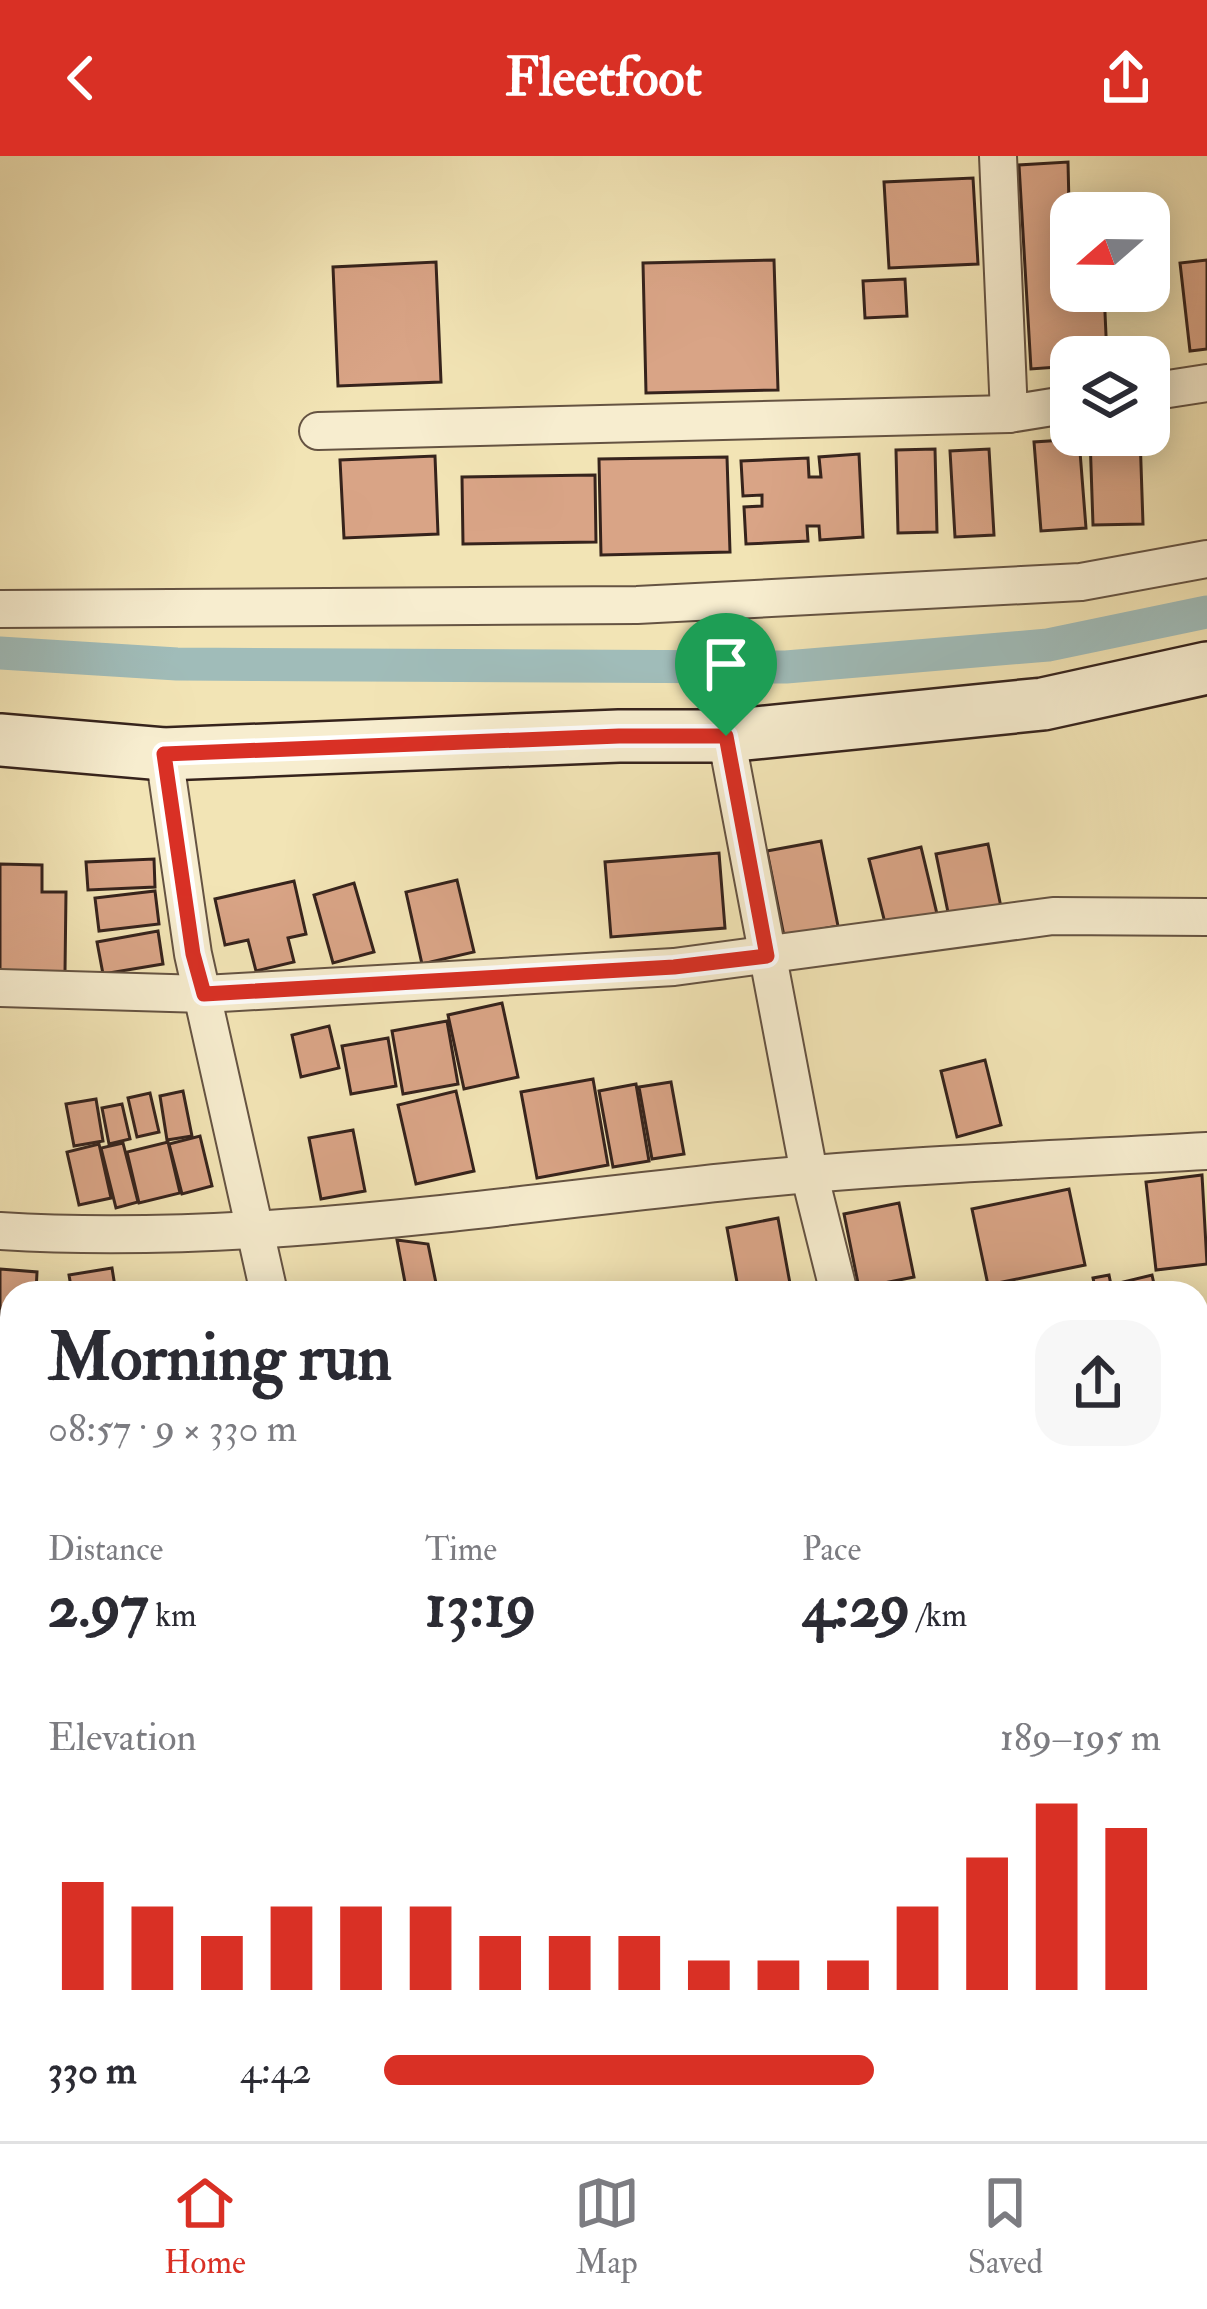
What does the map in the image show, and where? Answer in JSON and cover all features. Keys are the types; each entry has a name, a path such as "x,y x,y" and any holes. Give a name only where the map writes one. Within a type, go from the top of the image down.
{"street":[{"path":"998,156 1009,414"},
{"path":"1170,389 1207,383"},
{"path":"318,431 1009,414 1050,407"},
{"path":"0,609 637,605 1082,582 1207,559"},
{"path":"0,740 164,754 726,736 1043,704 1207,668"},
{"path":"726,736 809,1173 836,1281"},
{"path":"164,754 193,954 266,1281"},
{"path":"0,988 204,994 674,967 1053,916 1207,917"},
{"path":"0,1231 67,1235 256,1232 809,1173 1207,1150"}],"building":[{"path":"1068,162 1069,192 1050,192 1050,312 1105,312 1106,336 1050,336 1050,368 1031,369 1019,165"},
{"path":"973,178 978,264 889,268 884,182"},
{"path":"774,260 778,390 646,393 643,263"},
{"path":"1207,260 1207,349 1190,351 1180,263"},
{"path":"436,262 441,382 338,386 333,267"},
{"path":"905,279 907,316 865,318 863,281"},
{"path":"1050,441 1050,456 1080,456 1086,528 1041,531 1034,442"},
{"path":"935,449 937,532 898,533 896,450"},
{"path":"989,449 994,535 955,537 950,451"},
{"path":"859,454 863,537 820,540 819,526 807,526 808,541 746,544 744,507 762,506 762,495 743,496 741,461 808,458 809,477 821,477 819,457"},
{"path":"435,456 438,534 344,538 340,460"},
{"path":"1091,456 1141,456 1143,524 1093,525"},
{"path":"727,457 730,552 601,555 599,459"},
{"path":"595,475 596,542 463,544 462,477"},
{"path":"821,841 838,926 784,936 767,851"},
{"path":"988,844 1001,907 949,917 936,854"},
{"path":"921,847 937,914 886,927 869,859"},
{"path":"719,853 725,928 611,937 605,862"},
{"path":"154,859 155,887 88,890 86,862"},
{"path":"0,864 42,865 42,892 66,892 65,972 0,971"},
{"path":"457,880 474,952 422,964 406,892"},
{"path":"294,881 306,934 288,938 294,962 256,971 248,940 225,945 215,899"},
{"path":"354,883 374,952 333,963 314,895"},
{"path":"155,891 159,924 99,931 95,898"},
{"path":"158,931 163,964 103,974 97,942"},
{"path":"502,1003 518,1077 464,1089 448,1015"},
{"path":"447,1021 458,1084 403,1094 392,1031"},
{"path":"329,1026 339,1068 301,1077 292,1035"},
{"path":"388,1038 396,1086 351,1094 342,1046"},
{"path":"985,1060 1001,1125 957,1137 941,1071"},
{"path":"593,1079 608,1165 537,1178 521,1092"},
{"path":"671,1082 684,1154 652,1159 639,1087"},
{"path":"636,1084 649,1161 613,1167 599,1091"},
{"path":"183,1091 192,1136 167,1140 160,1096"},
{"path":"456,1091 474,1171 416,1184 398,1105"},
{"path":"150,1093 159,1132 137,1137 128,1098"},
{"path":"96,1099 103,1141 74,1146 66,1104"},
{"path":"122,1104 130,1139 109,1144 102,1108"},
{"path":"353,1130 365,1191 321,1199 309,1138"},
{"path":"200,1136 212,1186 182,1194 169,1144"},
{"path":"168,1142 180,1193 139,1203 127,1152"},
{"path":"123,1143 138,1202 116,1208 101,1148"},
{"path":"99,1144 111,1198 79,1205 67,1152"},
{"path":"1202,1175 1207,1264 1156,1270 1146,1182"},
{"path":"1069,1189 1085,1265 987,1281 972,1209"},
{"path":"899,1203 914,1277 858,1281 844,1214"},
{"path":"778,1218 790,1281 737,1281 727,1228"},
{"path":"397,1240 428,1244 436,1281 405,1281"},
{"path":"112,1268 114,1281 70,1281 69,1275"},
{"path":"0,1269 37,1272 37,1281 0,1281"}],"waterway":[{"path":"0,653 177,664 786,667 1048,645 1207,612"}],"route":[{"path":"726,736 767,956 674,967 204,994 193,954 164,754 726,736"}]}
